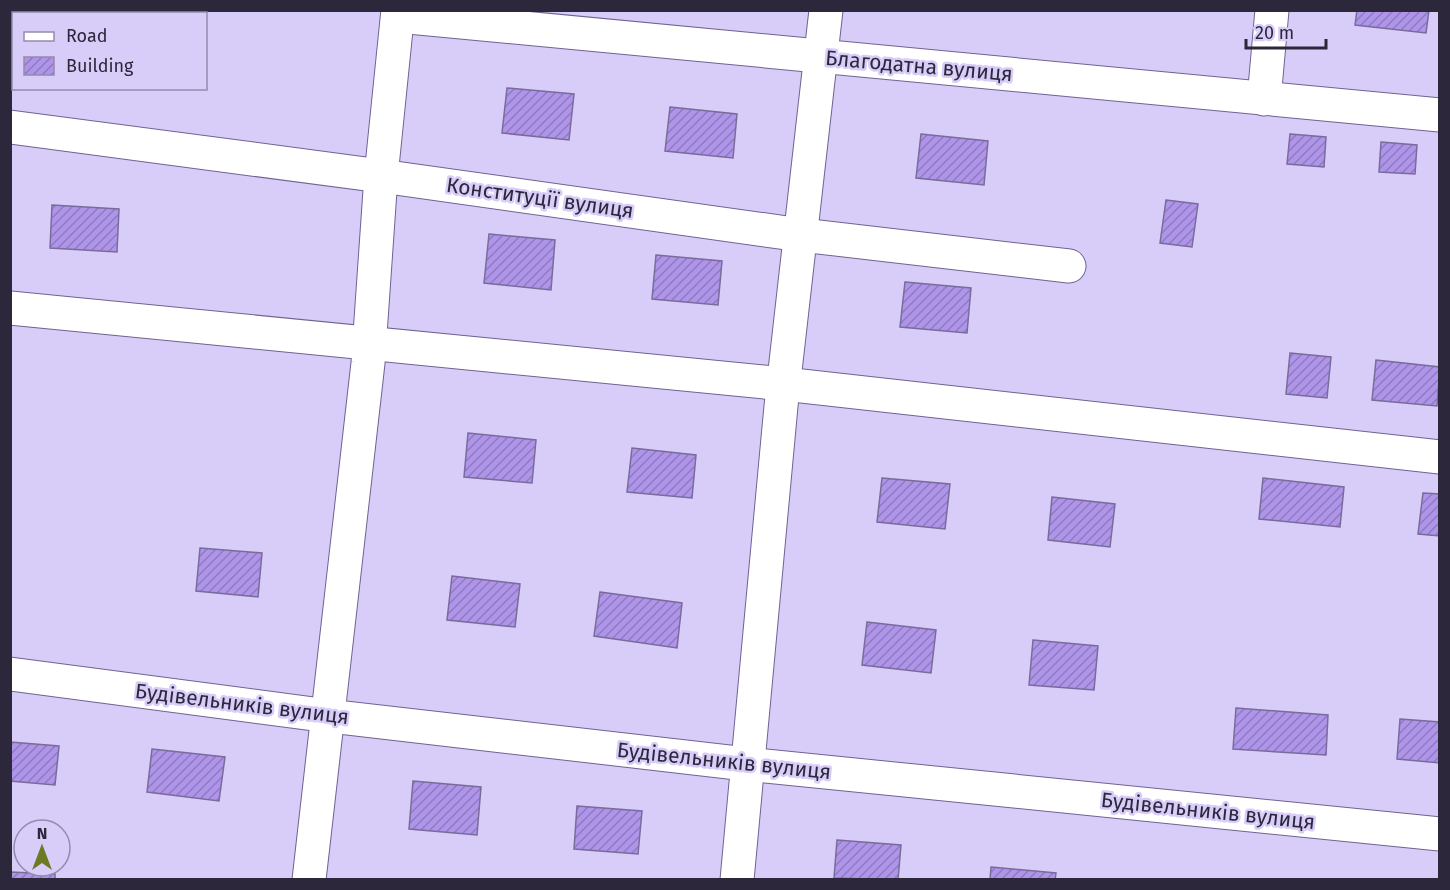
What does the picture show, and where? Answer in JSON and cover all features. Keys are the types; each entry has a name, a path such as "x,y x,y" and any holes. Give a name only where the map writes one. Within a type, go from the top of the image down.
{"street":[{"path":"736,879 784,384 826,10"},
{"path":"1264,99 1272,10"},
{"path":"309,879 369,343 381,176 398,13"},
{"name":"Благодатна вулиця","path":"398,13 822,57 1440,115"},
{"name":"Конституції вулиця","path":"10,127 801,235 1069,266"},
{"path":"10,309 784,384 1440,457"},
{"name":"Будівельників вулиця","path":"10,674 329,716 746,764 1440,834"}],"building":[{"path":"1357,10 1429,10 1426,33 1355,25"},
{"path":"507,88 574,94 569,140 502,133"},
{"path":"670,107 737,114 733,158 665,151"},
{"path":"921,134 988,141 984,185 916,178"},
{"path":"1290,134 1326,137 1324,167 1287,164"},
{"path":"1381,142 1417,145 1415,174 1379,172"},
{"path":"1166,200 1198,204 1192,247 1160,243"},
{"path":"52,205 119,209 117,252 50,248"},
{"path":"489,234 555,240 551,290 484,283"},
{"path":"656,255 722,261 718,305 652,299"},
{"path":"905,282 971,288 967,333 900,327"},
{"path":"1290,353 1331,357 1327,398 1286,394"},
{"path":"1376,360 1440,367 1437,406 1372,400"},
{"path":"468,433 536,440 532,483 464,477"},
{"path":"632,448 696,455 692,498 627,492"},
{"path":"882,478 950,484 945,529 877,522"},
{"path":"1263,478 1344,487 1340,527 1259,519"},
{"path":"1423,493 1440,494 1440,536 1418,534"},
{"path":"1052,497 1115,504 1110,547 1048,540"},
{"path":"200,548 262,553 258,597 196,591"},
{"path":"452,576 520,584 515,627 447,620"},
{"path":"600,592 682,603 677,648 594,636"},
{"path":"867,622 936,630 931,673 862,665"},
{"path":"1033,640 1098,646 1094,690 1029,685"},
{"path":"1236,708 1328,715 1326,755 1233,749"},
{"path":"1400,719 1440,722 1440,763 1397,759"},
{"path":"10,742 59,746 55,785 10,781"},
{"path":"152,749 225,757 219,801 147,792"},
{"path":"413,781 481,787 477,835 409,829"},
{"path":"577,806 642,811 638,854 574,849"},
{"path":"837,840 901,845 898,880 834,878"},
{"path":"991,867 1056,873 1055,880 990,880"},
{"path":"10,872 12,872 12,878 55,878 55,880 10,880"}]}
